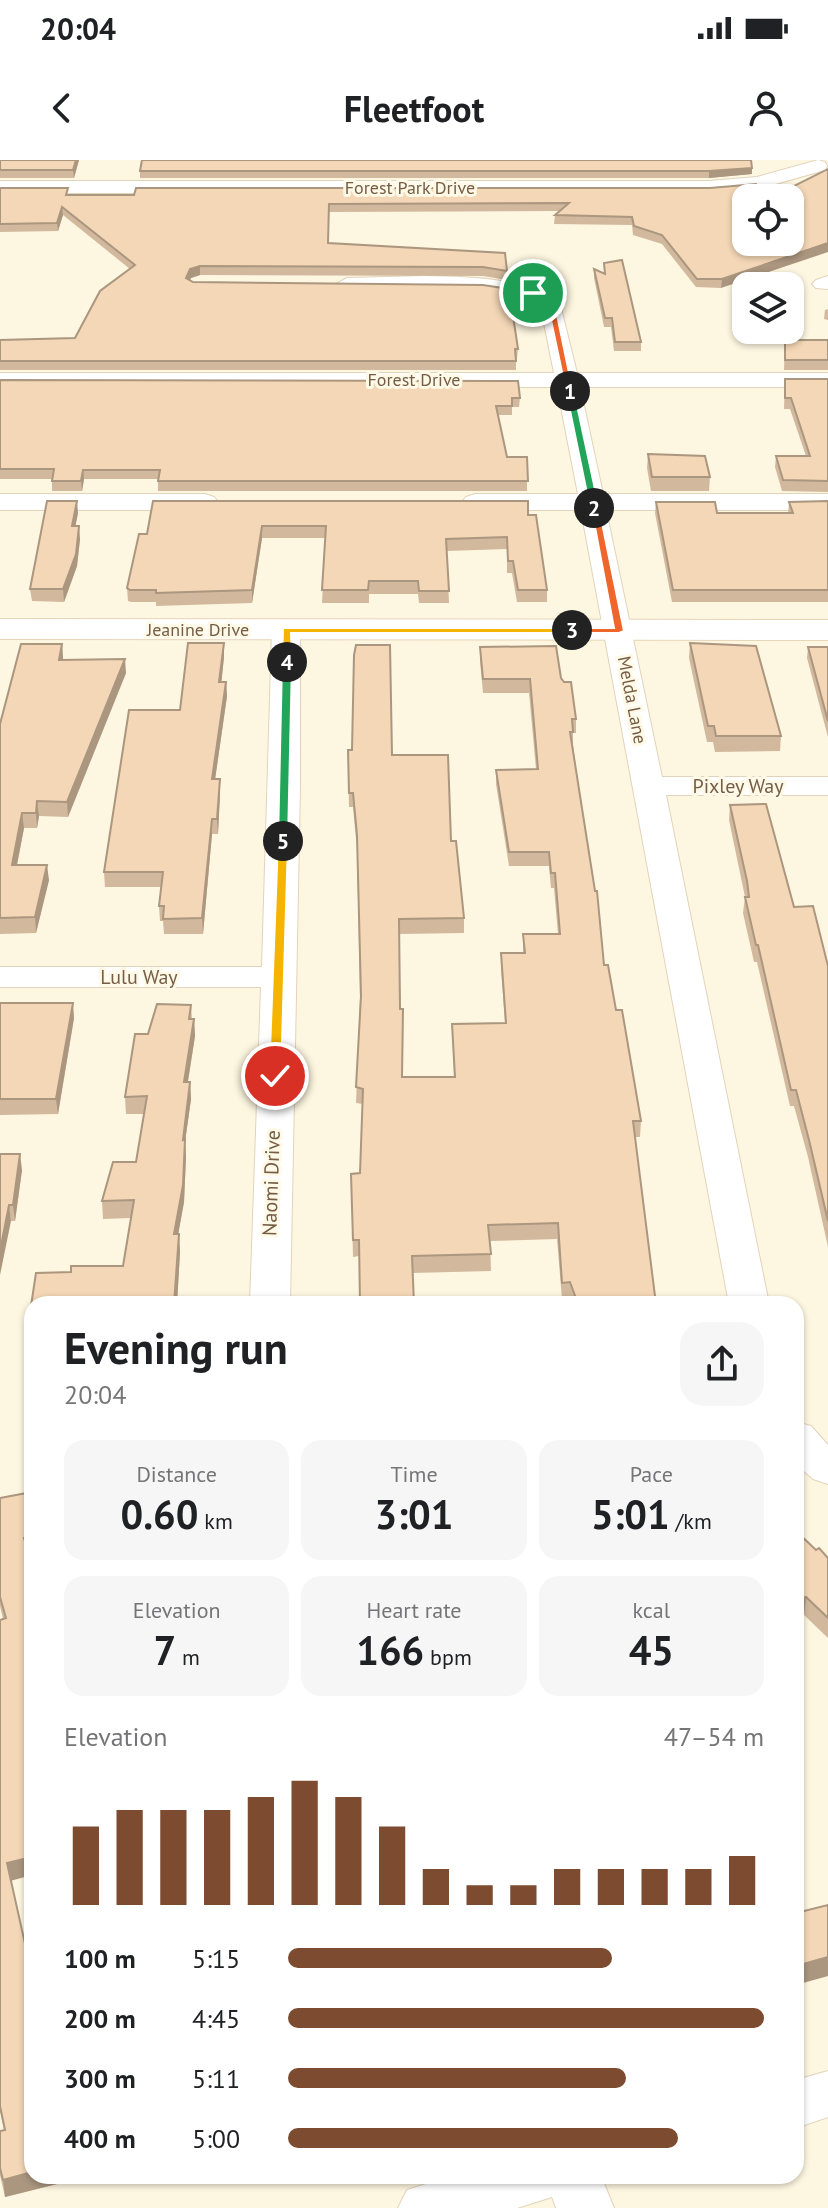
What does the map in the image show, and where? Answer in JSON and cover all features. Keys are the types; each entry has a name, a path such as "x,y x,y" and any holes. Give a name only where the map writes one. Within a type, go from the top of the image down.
{"street":[{"name":"Forest Park Drive","path":"0,187 111,180 709,187 758,183 817,166"},
{"name":"Melda Lane","path":"326,284 483,285 533,293 551,305 619,631 747,1296"},
{"name":"Forest Drive","path":"0,380 828,380"},
{"path":"0,502 234,502"},
{"path":"453,502 828,502"},
{"name":"Jeanine Drive","path":"0,629 828,630"},
{"name":"Naomi Drive","path":"270,1296 285,787 286,630"},
{"name":"Pixley Way","path":"649,786 828,786"},
{"name":"Lulu Way","path":"0,977 278,977"},
{"path":"804,1446 828,1469"},
{"path":"804,2102 828,2094"},
{"path":"427,2208 513,2184"},
{"path":"576,2184 585,2208"}],"building":[{"path":"0,160 76,160 73,170 0,170"},
{"path":"142,160 751,160 752,168 709,171 140,171"},
{"path":"828,169 828,243 804,251 804,184 798,184"},
{"path":"732,186 732,256 790,256 743,272 732,272 732,276 722,279 697,279 662,235 634,226 632,217 555,215 569,203 329,204 328,243 505,253 507,271 483,267 200,266 190,269 186,278 193,282 483,285 509,289 518,349 515,349 516,361 0,361 0,340 75,338 100,291 135,265 62,207 57,223 0,224 0,188 68,188 66,195 134,195 136,188"},
{"path":"622,260 641,342 615,342 612,318 605,318 594,269 605,274 604,263"},
{"path":"828,340 828,360 785,360 785,344"},
{"path":"785,379 828,379 828,481 783,480 776,456 810,456 791,398 785,398"},
{"path":"0,380 518,381 520,398 512,398 512,406 496,406 507,457 527,457 528,481 158,481 160,470 83,470 81,481 52,481 54,469 0,469"},
{"path":"648,454 705,456 710,477 652,477"},
{"path":"47,501 77,501 72,526 79,526 76,554 63,589 30,589"},
{"path":"153,501 528,501 528,515 536,515 547,590 518,590 513,561 508,561 507,537 446,539 449,591 419,591 418,581 369,581 368,590 322,590 326,526 262,526 252,590 156,593 156,590 130,590 127,588 139,534 147,534"},
{"path":"828,501 828,590 673,590 656,502 715,502 717,513 793,513 789,502"},
{"path":"188,643 224,643 219,682 226,682 212,779 220,779 217,819 212,819 202,918 163,919 164,906 159,906 163,872 104,872 129,710 180,710"},
{"path":"690,643 756,646 781,736 716,736 714,726 708,726"},
{"path":"21,644 62,644 59,660 125,659 67,802 37,801 36,813 22,813 12,865 47,865 35,917 0,918 0,724"},
{"path":"356,645 390,645 392,755 448,755 451,841 456,841 464,918 399,919 400,1009 403,1009 402,1077 455,1077 452,1024 506,1023 501,953 525,953 523,934 560,934 555,873 551,873 549,852 509,852 496,770 538,769 530,679 483,679 480,647 556,646 561,678 564,682 571,682 576,719 572,719 573,732 570,732 597,891 604,965 608,965 616,1010 622,1010 641,1121 633,1121 655,1296 575,1296 570,1282 562,1283 558,1223 488,1225 491,1254 412,1256 414,1296 360,1296 359,1240 353,1240 351,1174 360,1173 363,1089 356,1087 361,996 357,835 353,793 349,793 348,750 352,750"},
{"path":"808,647 828,647 828,721"},
{"path":"766,804 794,907 813,906 828,966 828,1221 796,1090 791,1090 756,945 745,897 749,897 747,881 730,805"},
{"path":"0,1003 73,1003 56,1099 0,1099"},
{"path":"157,1004 191,1005 189,1019 194,1019 184,1082 190,1082 183,1140 183,1185 174,1234 179,1234 175,1296 32,1296 36,1273 71,1272 71,1266 123,1266 134,1200 102,1201 113,1162 136,1162 147,1096 125,1097 135,1034 148,1034"},
{"path":"0,1154 20,1154 13,1205 9,1205 0,1251"},
{"path":"24,1494 24,1859 7,1863 24,1939 24,2174 3,2180 0,2168 0,2131 5,2130 0,2106 0,1620 6,1618 0,1597 0,1498"},
{"path":"804,1539 828,1558 828,1618 806,1597"},
{"path":"828,1905 828,1957 804,1964 804,1911"}],"route":[{"path":"275,1076 285,787 286,630 619,631 553,311 544,298 533,293"}]}
